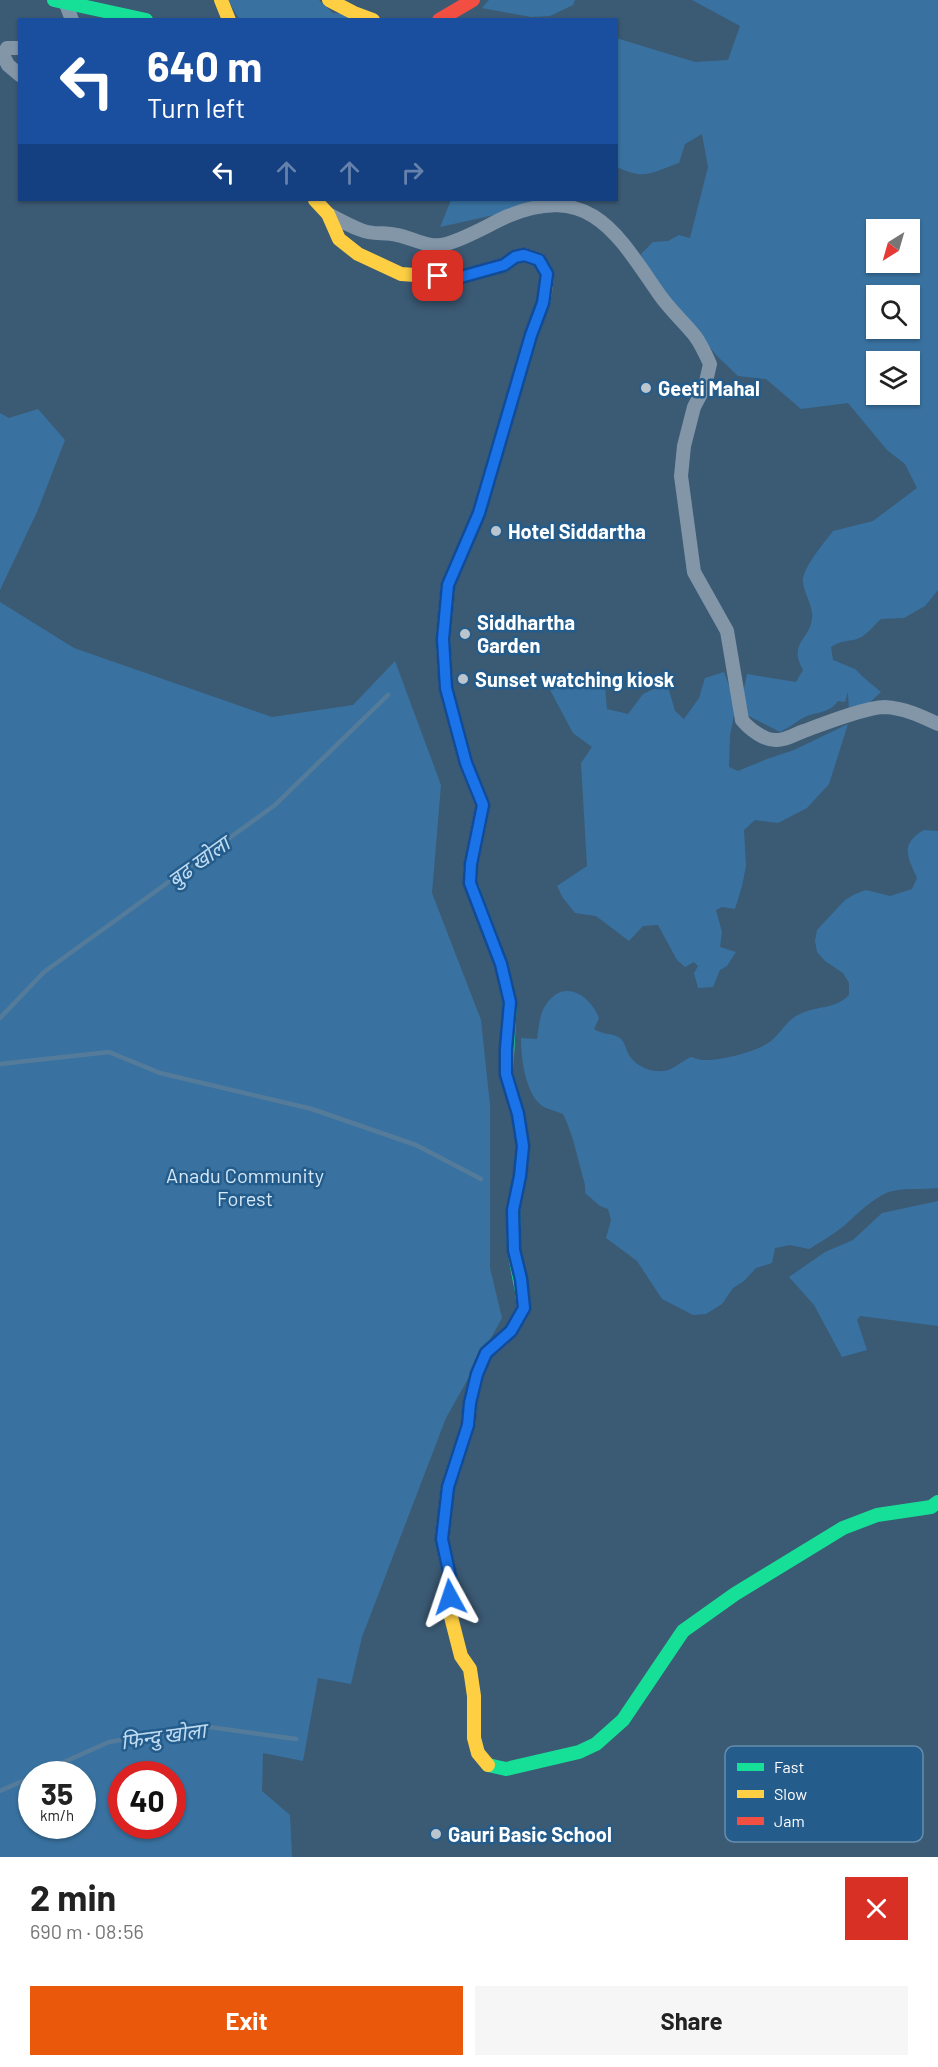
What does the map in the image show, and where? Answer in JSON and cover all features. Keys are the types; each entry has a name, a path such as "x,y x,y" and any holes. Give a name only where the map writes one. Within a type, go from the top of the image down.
{"street":[{"path":"221,0 228,18"},
{"path":"329,0 368,18"},
{"path":"442,18 473,0"},
{"path":"60,2 71,18"},
{"path":"60,2 136,18"},
{"path":"18,48 7,48 3,55 8,65 18,73"},
{"path":"316,201 328,214 339,239 358,254 401,273 457,278 504,265 515,257 524,255 539,260 547,274 543,303 531,335 479,513 448,585 443,639 446,688 466,763 483,805 471,864 470,883 501,964 510,1002 506,1074 518,1114 523,1146 513,1210 514,1250 521,1279 524,1308 511,1331 486,1353 477,1374 470,1403 468,1425 448,1487 442,1539 451,1581 450,1613 461,1656 470,1669 474,1696 474,1738 478,1753 489,1766 506,1769 579,1752 596,1744 623,1720 683,1631 735,1594 843,1528 877,1515 931,1507 938,1503"},
{"path":"328,214 363,231 395,234 429,245 444,244 510,215 533,207 552,204 571,207 606,224 621,239 671,310 696,337 710,364 705,386 694,407 684,446 681,476 694,572 727,631 742,720 765,738 777,741 850,715 883,707 910,712 938,724"}],"green space":[{"path":"228,0 319,0 333,13 346,14 354,18 238,18"},
{"path":"489,0 575,0 573,5 550,16 531,17 482,8"},
{"path":"692,0 938,0 938,590 925,606 904,618 881,619 859,638 840,642 831,647 833,660 855,669 881,692 867,705 849,712 848,692 845,702 838,701 830,709 806,717 780,732 745,714 743,694 747,674 796,682 803,670 799,661 798,648 812,619 812,610 803,582 810,563 833,531 873,521 917,488 905,464 887,450 848,403 801,409 766,379 738,376 717,356 646,268 641,254 653,242 668,241 679,235 690,238 708,167 702,134 685,144 679,163 648,174 635,174 618,167 618,39 695,62 728,60 740,26"},
{"path":"451,201 541,201 494,215 440,227"},
{"path":"38,409 65,440 37,512 0,590 0,413 9,418"},
{"name":"Anadu Community Forest","path":"0,602 74,648 272,717 353,705 395,661 441,785 432,893 481,1020 490,1105 490,1268 502,1318 446,1418 362,1637 351,1684 318,1678 303,1761 263,1753 262,1791 290,1815 292,1857 0,1857"},
{"path":"724,672 736,705 730,735 729,767 738,771 794,750 848,724 829,784 807,808 778,823 755,820 744,830 746,866 735,909 722,907 716,910 722,932 720,947 736,952 727,966 720,970 713,987 698,988 694,973 698,966 694,962 685,967 677,960 658,925 643,926 629,941 596,916 575,913 557,886 587,866 581,763 592,747 573,733 550,690 569,683 605,687 607,709 628,714 643,694 667,683 675,711 684,719 699,698 705,678"},
{"path":"924,830 938,831 938,1188 904,1189 886,1193 869,1203 836,1232 809,1249 790,1245 775,1248 772,1263 756,1268 744,1281 733,1288 722,1304 706,1314 693,1315 662,1299 637,1261 606,1238 611,1220 608,1209 600,1206 585,1193 574,1142 563,1114 541,1105 531,1092 523,1064 521,1038 537,1039 540,1018 545,1006 552,997 567,991 582,996 595,1009 599,1018 594,1029 619,1037 632,1060 653,1071 671,1069 691,1057 702,1060 720,1059 749,1052 765,1045 798,1015 838,1003 849,995 849,983 843,973 825,961 817,952 815,941 817,930 845,900 855,894 866,890 890,896 912,889 917,878 908,857 909,846 911,840"},
{"path":"938,1201 938,1326 860,1316 857,1320 867,1350 842,1357 814,1305 789,1277 825,1252 853,1240 882,1213"}],"waterway":[{"name":"बुढ खोला","path":"0,1018 44,972 275,805 388,695"},
{"name":"बुढ खोला","path":"0,1064 109,1052 160,1073 312,1109 416,1145 481,1179"},
{"name":"फिन्दु खोला","path":"66,1761 109,1742 202,1726 296,1739"},
{"name":"फिन्दु खोला","path":"0,1791 18,1783"}],"traffic: fast":[{"path":"54,0 137,18"},
{"path":"448,585 479,513 545,292"},
{"path":"473,890 501,964 510,1002 506,1073 518,1114 523,1146 513,1210 514,1250 522,1292"},
{"path":"488,1765 506,1769 579,1752 596,1744 623,1720 683,1631 735,1594 843,1528 877,1515 931,1507 938,1502"}],"traffic: slow":[{"path":"221,0 228,18"},
{"path":"329,0 368,18"},
{"path":"316,201 328,214 339,239 358,254 401,274 457,278 504,265 515,257 524,255 539,260 547,274 545,292"},
{"path":"448,585 443,639 446,688 466,763 483,805 471,864 470,883 473,890"},
{"path":"488,1765 478,1753 474,1738 474,1696 470,1669 461,1656 450,1613 451,1581 442,1539 448,1487 468,1425 470,1403 477,1374 486,1353 511,1331 524,1308 522,1292"}],"traffic: jam":[{"path":"442,18 473,0"}],"place":[{"name":"Geeti Mahal","path":"646,388"},
{"name":"Hotel Siddartha","path":"496,531"},
{"name":"Siddhartha Garden","path":"465,634"},
{"name":"Sunset watching kiosk","path":"463,679"},
{"name":"Gauri Basic School","path":"436,1834"}],"route":[{"path":"438,276 457,278 504,265 515,257 524,255 539,260 547,274 543,303 531,335 479,513 448,585 443,639 446,688 466,763 483,805 471,864 470,883 491,934 510,1002 506,1074 518,1114 523,1146 513,1210 514,1250 521,1279 524,1308 511,1331 486,1353 477,1374 464,1442 448,1487 442,1539 451,1581 450,1597"}]}
